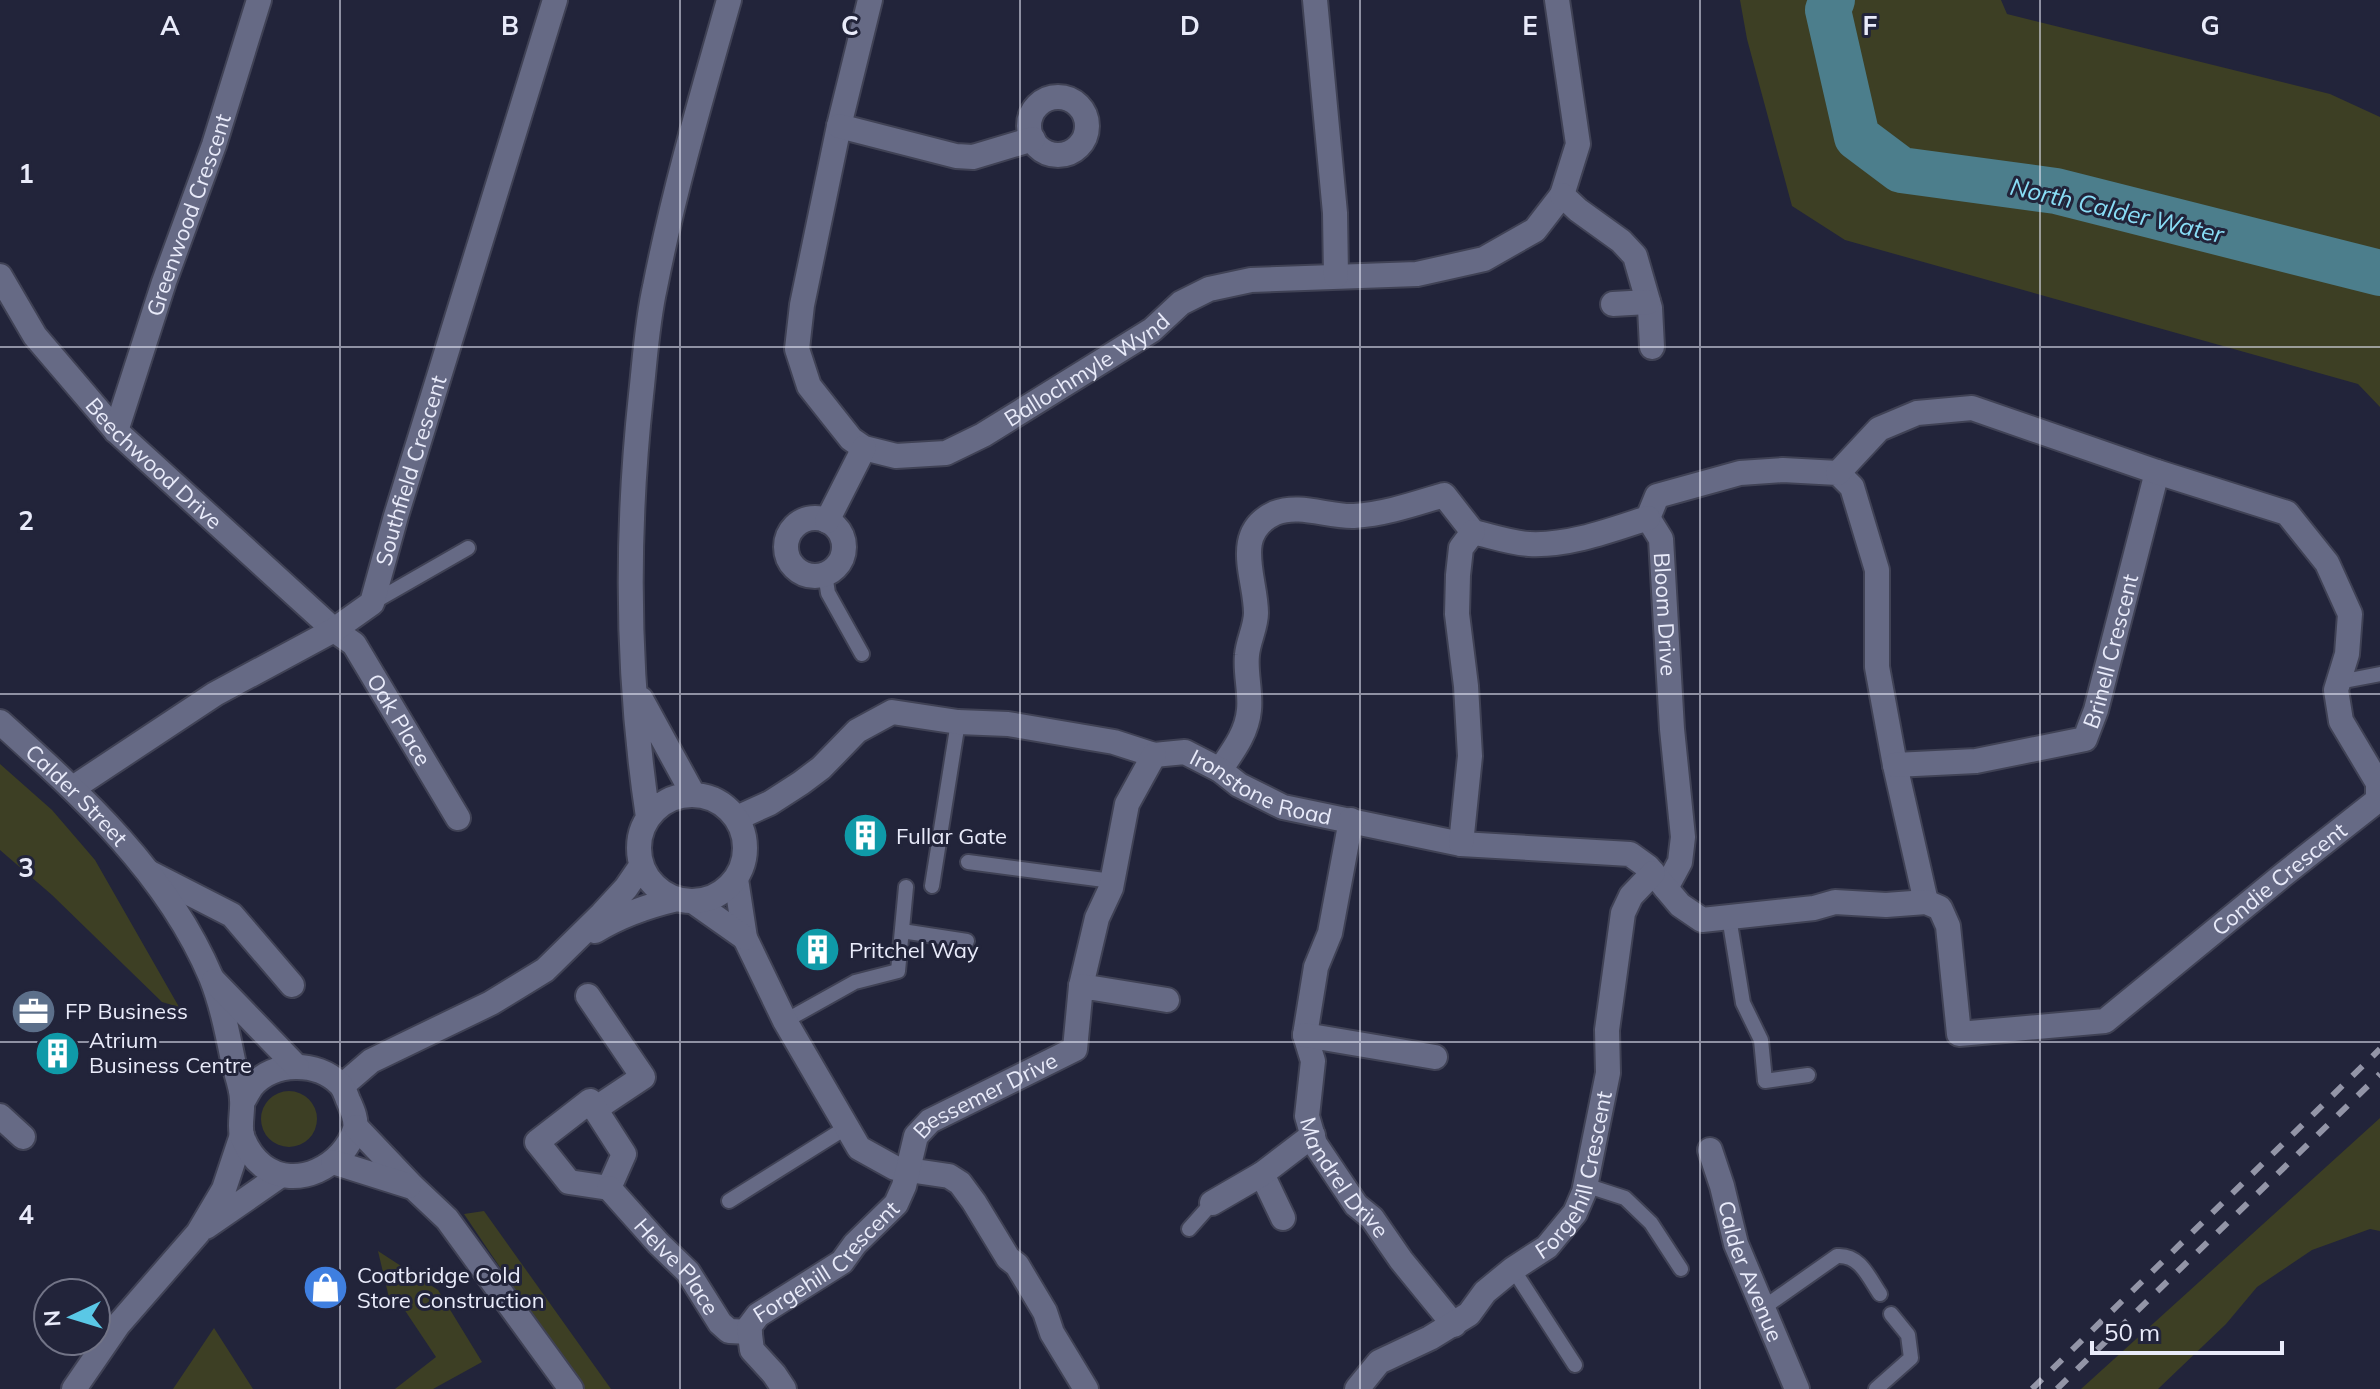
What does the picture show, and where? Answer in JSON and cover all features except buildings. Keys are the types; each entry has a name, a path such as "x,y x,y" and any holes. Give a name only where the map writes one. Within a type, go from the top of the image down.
{"street":[{"name":"Greenwood Crescent","path":"116,431 164,282 214,145 259,0"},
{"name":"Southfield Crescent","path":"372,603 400,501 555,0"},
{"path":"648,817 633,639 632,513 636,440 654,289 729,0"},
{"path":"827,521 864,448 851,439 809,386 797,349 802,305 839,126 870,0"},
{"path":"1315,0 1335,213 1336,276"},
{"name":"Ballochmyle Wynd","path":"864,448 896,456 946,453 983,435 1152,330 1181,303 1209,289 1251,280 1417,274 1484,259 1535,230 1562,195 1578,144 1557,0"},
{"path":"839,126 956,156 973,157 1033,139"},
{"path":"1562,195 1621,241 1635,256 1648,302 1652,347"},
{"name":"Beechwood Drive","path":"0,276 35,336 116,431 334,630"},
{"path":"1613,304 1648,302"},
{"name":"Condie Crescent","path":"1838,473 1879,429 1917,413 1972,408 2287,513 2327,563 2350,614 2347,654 2336,690 2341,721 2378,783 2378,800 2105,1021 1959,1034 1948,926 1940,908 1926,902"},
{"path":"1220,770 1245,732 1250,708 1247,652 1257,615 1247,558 1249,544 1262,521 1283,510 1351,516 1391,511 1444,495 1473,532 1530,544 1565,541 1648,518 1657,496 1740,473 1783,470 1838,473 1852,487 1877,570 1877,667 1926,902 1886,905 1835,902 1814,908 1702,920 1680,905 1659,881"},
{"name":"Brinell Crescent","path":"1895,765 1976,761 2085,739 2096,710 2157,472"},
{"name":"Bloom Drive","path":"1648,518 1661,539 1672,729 1683,837 1680,862 1659,881"},
{"path":"809,519 827,521 840,535 843,553 833,570 825,574 806,575 797,570 787,555 786,545 793,528 800,522 809,519"},
{"path":"1461,844 1470,756 1457,614 1458,575 1461,548 1473,532"},
{"path":"73,788 215,694 334,630 372,603"},
{"name":"Oak Place","path":"334,630 354,644 458,818"},
{"path":"636,690 693,794"},
{"name":"Ironstone Road","path":"737,818 770,803 801,783 821,768 857,731 892,712 958,722 1008,724 1084,736 1154,755 1185,752 1283,807 1461,844 1630,854 1659,881"},
{"name":"Calder Street","path":"0,722 73,788 150,873 179,914 212,979 243,1101 242,1135 224,1189 198,1233"},
{"name":"Bessemer Drive","path":"907,1170 916,1136 930,1121 1075,1049 1081,986 1097,918 1112,881 1127,804 1154,755"},
{"path":"573,945 611,921 642,908 685,900 710,899 736,879 746,849 737,818 725,806 693,794 661,804 648,817 638,849 641,866 662,892 685,900 745,938"},
{"name":"Mandrel Drive","path":"1351,820 1330,933 1316,967 1305,1035 1313,1061 1307,1116 1315,1144 1356,1205 1372,1218 1401,1260 1454,1325"},
{"path":"242,1135 250,1152 263,1166 281,1175 298,1176 316,1172 333,1162 345,1149 356,1127 354,1113 342,1086 371,1061 491,1003 545,970 626,888 641,866"},
{"name":"Calder Street","path":"150,873 232,915 292,985"},
{"path":"736,879 745,938 785,1021 859,1148 895,1168 949,1176 960,1183 1008,1258 1017,1265 1045,1312 1052,1333 1086,1389"},
{"name":"Forgehill Crescent","path":"1357,1389 1379,1362 1454,1325 1469,1314 1485,1292 1547,1247 1575,1213 1585,1185 1608,1073 1607,1030 1623,913 1631,896 1659,881"},
{"name":"Calder Street","path":"212,979 297,1067 313,1069 342,1086"},
{"path":"1081,986 1167,1000"},
{"path":"588,996 643,1077 595,1109"},
{"path":"1305,1035 1435,1057"},
{"path":"243,1101 253,1085 265,1076 280,1068 297,1067"},
{"path":"590,1101 624,1154 609,1188 569,1182 537,1142 590,1101"},
{"path":"0,1116 23,1137"},
{"path":"356,1127 447,1219 571,1389"},
{"path":"1212,1203 1262,1174 1313,1135"},
{"name":"Calder Avenue","path":"1710,1150 1736,1244 1797,1389"},
{"path":"333,1162 412,1186"},
{"name":"Forgehill Crescent","path":"784,1389 752,1350 749,1327 758,1315 842,1262 855,1244 896,1204 907,1170"},
{"path":"1262,1174 1283,1218"},
{"path":"74,1389 118,1325 198,1233 281,1175"},
{"name":"Helve Place","path":"609,1188 688,1272 720,1323 729,1331 750,1332"}],"lane":[{"path":"372,603 468,548"},
{"path":"825,574 828,593 862,654"},
{"path":"2339,682 2380,674"},
{"path":"932,886 958,722"},
{"path":"968,862 1112,881"},
{"path":"785,1021 855,982 898,971 906,887"},
{"path":"1729,917 1743,1003 1761,1040 1765,1081 1808,1075"},
{"path":"902,931 967,941"},
{"path":"729,1201 847,1127"},
{"path":"1585,1185 1625,1198 1651,1223 1681,1269"},
{"path":"1189,1229 1212,1203"},
{"path":"1763,1308 1837,1256 1843,1255 1856,1259 1880,1294"},
{"path":"1513,1269 1575,1365"},
{"path":"1876,1389 1911,1358 1908,1335 1891,1314"}],"green space":[{"path":"1740,0 2001,0 2007,14 2330,94 2380,117 2380,407 2358,384 1845,240 1792,206 1747,39"},
{"path":"0,764 52,810 95,860 179,1007 162,1002 52,895 0,850"},
{"path":"289,1091 309,1099 317,1119 309,1139 289,1147 269,1139 261,1119 269,1099"},
{"path":"2380,1118 2380,1231 2370,1229 2312,1250 2257,1287 2226,1324 2158,1389 2081,1389"},
{"path":"484,1211 611,1389 582,1389 464,1214"},
{"path":"378,1251 438,1290 482,1362 433,1389 395,1389 436,1357 400,1303 390,1302"},
{"path":"214,1328 253,1389 173,1389"}],"waterway":[{"name":"North Calder Water","path":"1832,0 1828,10 1857,137 1901,170 2056,191 2380,273"}],"railway":[{"path":"2032,1389 2380,1049"},
{"path":"2057,1389 2380,1074"}],"place":[{"name":"Fullar Gate","path":"865,836"},
{"name":"Pritchel Way","path":"818,950"},
{"name":"FP Business","path":"34,1011"},
{"name":"Atrium Business Centre","path":"58,1053"},
{"name":"Coatbridge Cold Store Construction","path":"326,1288"}]}
